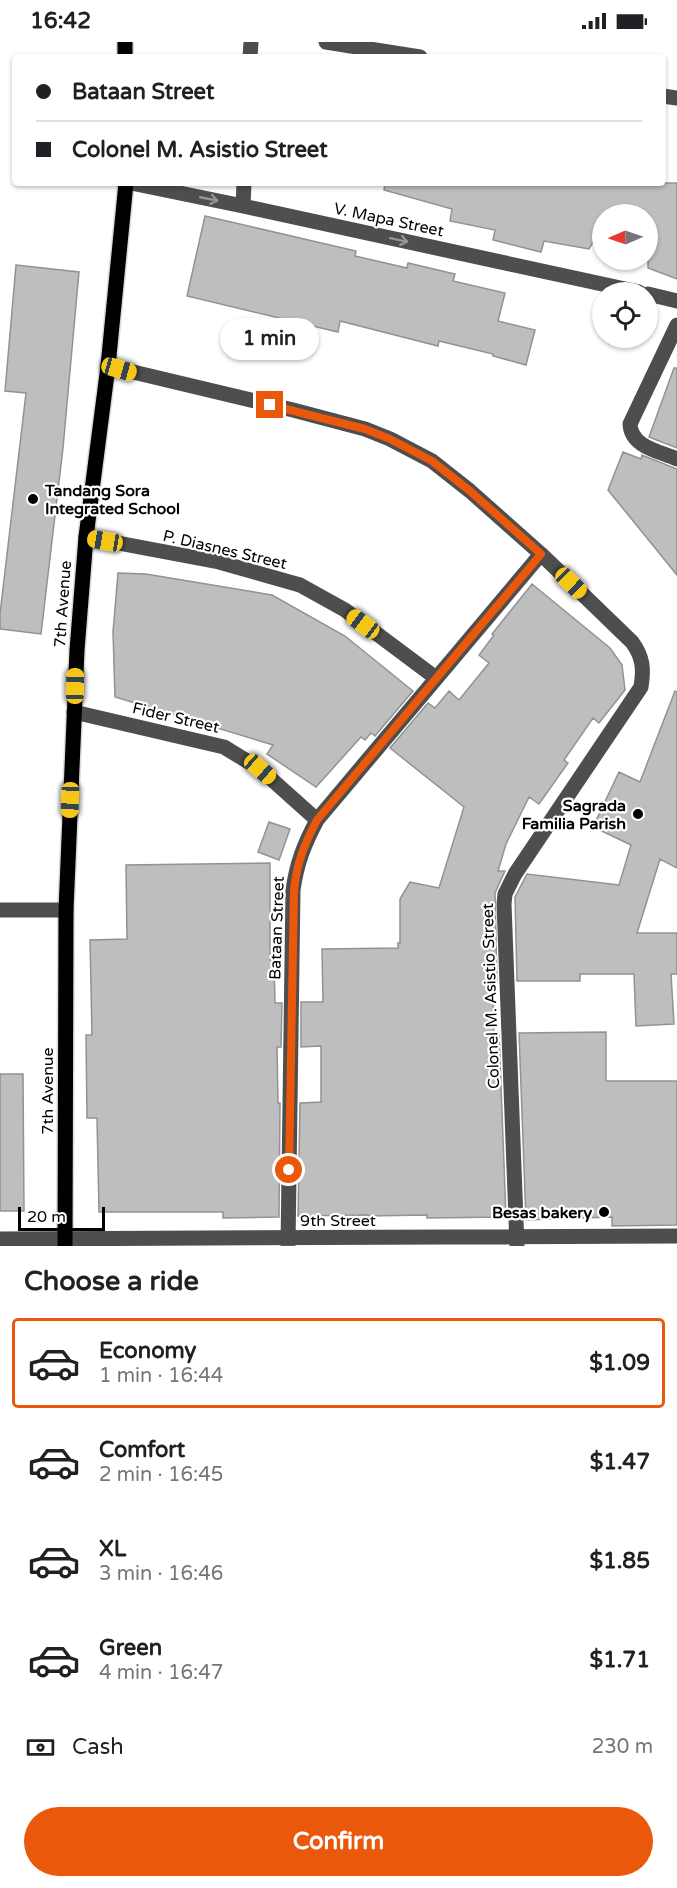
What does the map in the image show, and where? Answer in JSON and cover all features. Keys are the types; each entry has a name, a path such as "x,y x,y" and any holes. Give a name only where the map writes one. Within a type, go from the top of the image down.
{"main road":[{"name":"7th Avenue","path":"65,1243 66,910 76,650 86,537 108,366 126,186"}],"street":[{"path":"326,42 401,54"},
{"name":"V. Mapa Street","path":"146,186 593,282"},
{"path":"243,206 244,186"},
{"path":"658,296 677,301"},
{"path":"677,325 630,424 636,441 677,459"},
{"name":"Colonel M. Asistio Street","path":"108,366 365,429 432,461 470,491 541,554 639,651 643,663 641,687 515,874 505,894 517,1241"},
{"name":"P. Diasnes Street","path":"86,537 219,562 300,585 345,610 436,678"},
{"name":"Bataan Street","path":"288,1242 294,890 296,868 303,847 317,820 541,554"},
{"name":"Fider Street","path":"74,712 224,747 260,769 317,820"},
{"path":"0,910 66,910"},
{"name":"9th Street","path":"0,1239 65,1243 517,1241 677,1236"}],"building":[{"path":"666,183 677,183 677,279 653,270 658,270 658,204 592,204 592,244 589,249 544,241 541,252 493,240 495,230 450,221 452,209 384,190 385,186 666,186"},
{"path":"205,216 356,251 355,256 407,268 408,263 455,274 453,281 505,293 498,321 535,330 526,365 493,356 493,354 439,341 438,346 340,321 338,332 187,296"},
{"path":"16,265 79,272 63,448 41,634 0,629 26,393 5,391"},
{"path":"674,368 677,368 677,448 649,437"},
{"path":"623,452 641,459 642,455 677,469 677,575 608,490"},
{"path":"118,573 146,574 272,595 345,636 413,691 375,736 371,733 365,740 361,737 316,787 267,754 273,745 115,697 113,632"},
{"path":"532,584 610,648 622,665 625,690 599,723 593,718 564,760 568,763 539,804 529,797 506,844 498,871 505,871 495,893 497,981 493,981 494,1033 499,1033 506,1217 298,1216 300,1103 321,1102 321,1046 301,1047 301,1002 323,1002 322,949 398,948 400,899 410,882 439,888 464,807 390,748 428,703 435,708 449,691 459,700 489,663 479,655 494,635 492,634"},
{"path":"675,691 677,692 677,868 660,859 637,933 677,933 677,974 671,974 674,1024 636,1026 634,974 580,974 580,981 517,981 515,897 527,874 619,885 631,845 593,827 619,772 640,782"},
{"path":"269,822 290,829 279,860 258,852"},
{"path":"270,863 270,960 274,960 275,1003 282,1003 281,1047 277,1047 278,1103 280,1103 279,1217 223,1218 223,1212 99,1212 97,1118 87,1118 86,1035 92,1035 90,940 127,939 126,865"},
{"path":"606,1032 606,1081 677,1081 677,1225 612,1226 612,1217 526,1220 519,1033"},
{"path":"0,1074 23,1074 24,1211 0,1211"}],"place":[{"name":"Tandang Sora Integrated School","path":"33,499"},
{"name":"Sagrada Familia Parish","path":"638,814"},
{"name":"Besas bakery","path":"604,1212"}],"route":[{"path":"270,405 365,429 432,461 470,491 541,554 317,820 303,847 296,868 294,890 289,1170"}]}
